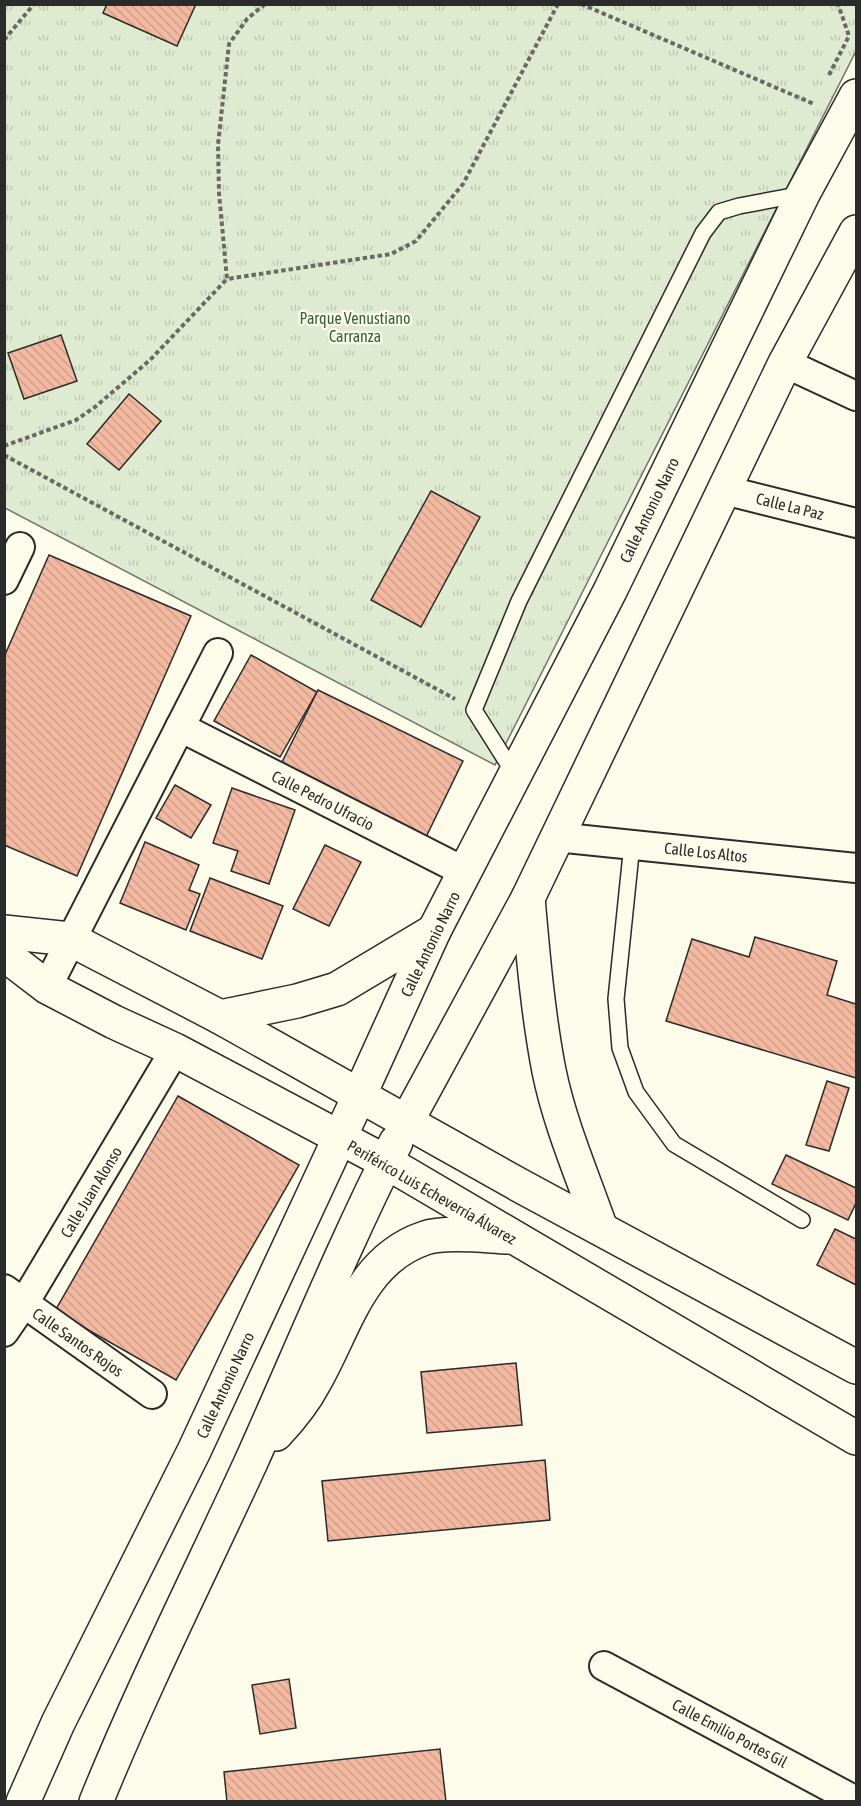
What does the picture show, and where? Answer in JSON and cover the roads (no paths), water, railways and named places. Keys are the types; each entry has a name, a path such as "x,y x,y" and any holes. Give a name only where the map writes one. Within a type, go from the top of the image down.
{"main road":[{"name":"Calle Antonio Narro","path":"23,1802 58,1724 194,1451 434,931 610,591 803,194 852,115"},
{"path":"96,1802 171,1629 250,1462 330,1281 386,1162 528,898 555,837 785,363 856,232"},
{"path":"528,898 549,1072 601,1229"},
{"path":"220,1017 297,1001 337,989 434,931"},
{"path":"4,932 70,939 220,1017 601,1229 856,1367"},
{"name":"Periférico Luis Echeverría Álvarez","path":"4,954 47,987 114,1022 175,1050 386,1162 856,1438"},
{"path":"250,1462 289,1420 314,1384 360,1291 380,1264 400,1249 426,1237 456,1235 511,1237"}],"street":[{"path":"785,363 856,396"},
{"name":"Calle La Paz","path":"724,490 856,523"},
{"path":"4,580 20,547"},
{"path":"47,987 218,653"},
{"name":"Calle Pedro Ufracio","path":"180,727 465,872"},
{"name":"Calle Los Altos","path":"555,837 856,868"},
{"name":"Calle Juan Alonso","path":"4,1332 14,1296 175,1050"},
{"name":"Calle Santos Rojos","path":"14,1296 152,1394"},
{"name":"Calle Emilio Portes Gil","path":"604,1666 856,1801"},
{"path":"4,1794 13,1802"}],"lane":[{"path":"515,775 474,710 519,601 703,233 718,212 803,194"},
{"path":"632,844 616,999 620,1048 636,1092 674,1144 802,1220"}],"park label":[{"name":"Parque Venustiano Carranza","path":"355,327"}]}
